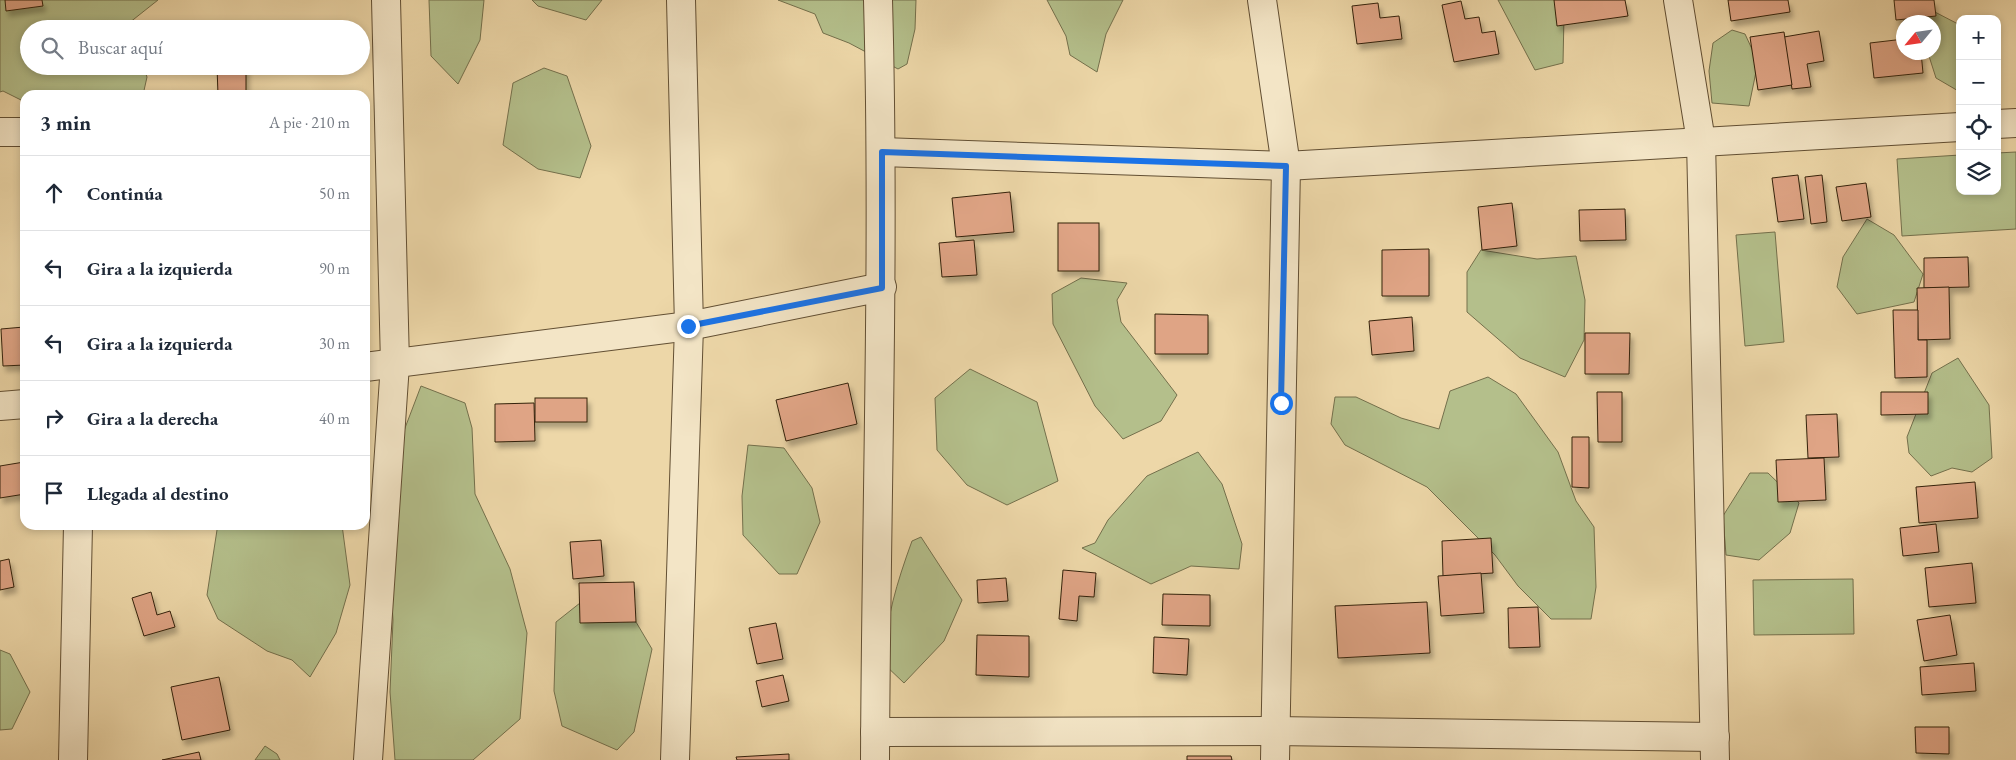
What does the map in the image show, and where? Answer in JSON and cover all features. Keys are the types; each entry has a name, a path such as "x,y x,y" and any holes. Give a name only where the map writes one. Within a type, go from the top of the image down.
{"street":[{"path":"368,760 395,364 386,0"},
{"path":"675,760 688,326 681,0"},
{"path":"875,760 882,288 882,152 878,0"},
{"path":"1262,0 1286,166 1274,731 1275,760"},
{"path":"875,732 1274,731 1715,749 1701,141 1678,0"},
{"path":"2001,124 2016,123"},
{"path":"882,152 1286,166 1956,126"},
{"path":"0,132 20,132"},
{"path":"370,366 688,326 882,288"},
{"path":"0,406 20,404"},
{"path":"73,760 78,530"}],"green space":[{"path":"0,0 158,0 133,20 20,20 20,75 146,75 144,90 20,90 20,100 3,91 0,92"},
{"path":"429,0 484,0 480,40 458,84 431,56"},
{"path":"532,0 602,0 586,20 538,6"},
{"path":"778,0 916,0 915,29 907,64 898,69 849,43 823,33 815,14"},
{"path":"1047,0 1123,0 1106,34 1097,72 1070,55 1066,36"},
{"path":"1498,0 1555,0 1564,16 1563,63 1535,70"},
{"path":"1910,4 1941,15 1906,15"},
{"path":"1941,15 1956,23 1956,90 1936,78 1930,60 1941,60"},
{"path":"1732,30 1745,34 1758,62 1749,106 1712,103 1709,71 1713,43"},
{"path":"544,68 567,76 591,146 580,178 538,169 503,145 513,83"},
{"path":"2016,152 2016,229 1902,236 1897,159 1956,155 1956,195 2001,195 2001,153"},
{"path":"1867,219 1894,235 1923,274 1914,302 1857,314 1837,287 1843,257"},
{"path":"1775,232 1784,342 1745,346 1736,235"},
{"path":"1481,250 1537,259 1576,256 1585,300 1584,340 1565,377 1520,358 1467,312 1467,272"},
{"path":"1081,278 1127,283 1117,300 1121,322 1177,395 1161,421 1123,439 1095,406 1053,324 1052,294"},
{"path":"1958,358 1989,405 1992,458 1972,472 1952,468 1931,476 1909,453 1907,437 1932,373"},
{"path":"970,369 1037,402 1058,481 1007,505 967,485 937,450 935,398"},
{"path":"1488,377 1516,394 1558,452 1576,501 1594,527 1596,587 1591,619 1551,619 1518,586 1495,555 1427,487 1345,445 1331,424 1335,397 1356,397 1401,418 1439,429 1450,391"},
{"path":"421,386 465,403 472,428 475,494 510,569 527,633 520,719 473,760 395,760 390,692 393,620 387,526 397,449"},
{"path":"748,445 784,448 812,488 820,522 797,574 779,574 743,535 742,496"},
{"path":"1198,452 1222,484 1242,544 1239,569 1191,566 1151,584 1082,548 1095,543 1108,520 1147,476"},
{"path":"1750,473 1768,473 1799,503 1790,533 1759,560 1726,555 1723,516"},
{"path":"217,530 343,530 350,585 336,633 310,677 292,660 267,651 218,619 207,595"},
{"path":"921,537 962,600 944,641 904,683 883,663 890,615 901,572 912,541"},
{"path":"1853,579 1854,634 1754,635 1753,580"},
{"path":"580,603 636,622 652,649 634,732 617,750 562,726 554,691 556,622"},
{"path":"0,650 10,654 30,692 12,729 0,730"},
{"path":"265,746 277,754 280,760 255,760"}],"building":[{"path":"5,0 42,0 43,6 6,11"},
{"path":"1554,0 1625,0 1628,16 1557,26"},
{"path":"1728,0 1788,0 1790,12 1731,21"},
{"path":"1894,0 1934,0 1936,15 1896,15 1896,20"},
{"path":"1461,1 1465,19 1479,17 1482,33 1495,31 1499,54 1454,62 1442,5"},
{"path":"1378,3 1380,18 1399,16 1402,39 1357,44 1352,6"},
{"path":"1819,31 1824,61 1807,64 1811,87 1792,89 1784,37"},
{"path":"1784,32 1792,85 1758,90 1750,37"},
{"path":"1896,40 1896,60 1922,60 1923,73 1874,78 1870,43"},
{"path":"217,75 246,75 246,90 218,90"},
{"path":"1798,175 1804,219 1778,222 1772,178"},
{"path":"1822,175 1827,222 1811,224 1805,177"},
{"path":"1866,183 1871,217 1842,221 1836,187"},
{"path":"1010,192 1014,232 956,237 952,198"},
{"path":"1512,203 1517,246 1482,250 1478,207"},
{"path":"1625,209 1626,240 1580,241 1579,210"},
{"path":"1058,223 1099,223 1099,271 1058,271"},
{"path":"974,240 977,275 942,277 939,243"},
{"path":"1429,249 1429,296 1382,296 1382,250"},
{"path":"1968,257 1969,287 1924,288 1924,258"},
{"path":"1949,287 1950,339 1918,340 1917,288"},
{"path":"1893,310 1918,310 1918,340 1927,340 1927,377 1895,378"},
{"path":"1155,314 1208,315 1208,354 1155,354"},
{"path":"1412,317 1414,351 1372,355 1369,321"},
{"path":"20,327 20,365 3,366 1,329"},
{"path":"1585,333 1630,333 1629,374 1585,374"},
{"path":"848,383 857,424 786,441 776,400"},
{"path":"1597,392 1622,392 1622,442 1598,442"},
{"path":"1881,392 1928,392 1928,414 1881,415"},
{"path":"535,398 587,398 587,422 535,422"},
{"path":"534,403 535,441 495,442 495,404"},
{"path":"1837,414 1839,457 1808,458 1806,415"},
{"path":"1572,437 1589,437 1589,488 1572,487"},
{"path":"1824,458 1826,500 1778,502 1776,460"},
{"path":"20,463 20,495 0,498 0,466"},
{"path":"1975,482 1978,518 1919,523 1916,487"},
{"path":"1936,524 1939,552 1903,556 1900,528"},
{"path":"1491,538 1493,573 1443,576 1442,541"},
{"path":"601,540 604,576 573,579 570,542"},
{"path":"9,559 14,587 0,590 0,561"},
{"path":"1972,563 1976,603 1929,607 1925,568"},
{"path":"1063,570 1096,573 1094,597 1079,596 1077,621 1059,619"},
{"path":"1481,573 1484,613 1441,616 1438,576"},
{"path":"1006,578 1008,601 978,603 977,580"},
{"path":"634,582 636,622 580,623 579,583"},
{"path":"151,592 157,615 170,611 175,627 144,636 132,598"},
{"path":"1163,594 1210,595 1210,626 1162,625"},
{"path":"1427,602 1430,653 1338,658 1335,606"},
{"path":"1538,607 1540,647 1509,648 1508,608"},
{"path":"1950,615 1957,655 1924,661 1917,620"},
{"path":"776,623 783,659 757,664 749,628"},
{"path":"977,635 1029,636 1029,677 976,675"},
{"path":"1154,637 1189,639 1187,675 1153,673"},
{"path":"1974,663 1976,691 1922,695 1920,667"},
{"path":"783,675 789,701 762,707 756,681"},
{"path":"219,677 230,730 182,740 171,687"},
{"path":"1915,727 1949,727 1949,754 1916,753"},
{"path":"199,752 201,760 162,760"},
{"path":"789,754 789,760 737,760 736,757"},
{"path":"1187,756 1231,756 1232,760 1187,760"}],"route":[{"path":"688,326 882,288 882,152 1286,166 1281,403"}]}
